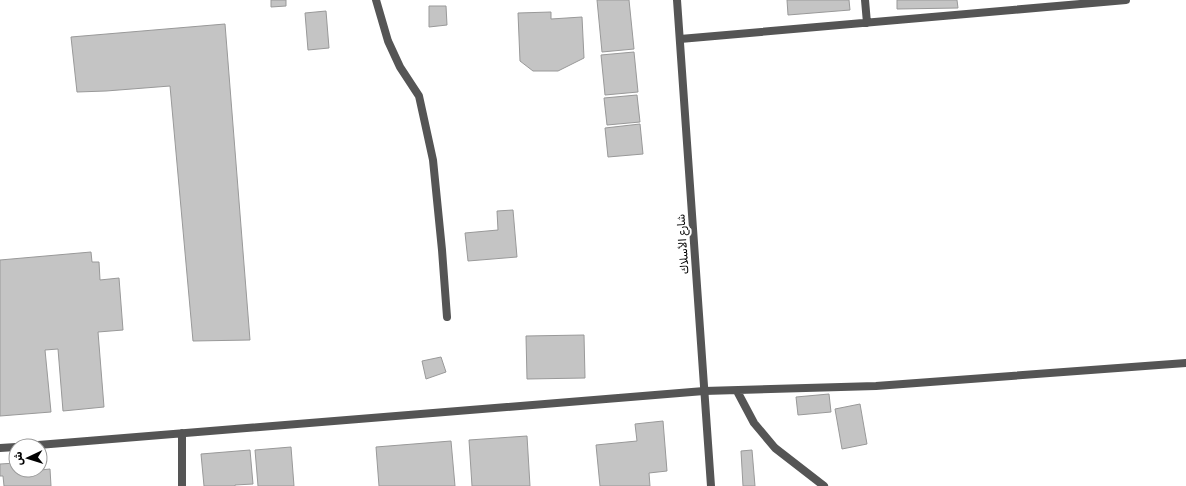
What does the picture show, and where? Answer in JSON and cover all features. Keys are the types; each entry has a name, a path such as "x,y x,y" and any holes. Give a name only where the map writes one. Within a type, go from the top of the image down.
{"street":[{"path":"376,0 388,41 400,67 419,96 433,160 442,250 446,317"},
{"name":"شارع الأسلاك","path":"677,0 711,486"},
{"path":"865,0 866,23"},
{"path":"680,39 1126,0"},
{"path":"48,444 704,391 876,386 1186,363"},
{"path":"737,391 754,422 775,448 824,486"},
{"path":"182,433 182,486"}],"building":[{"path":"271,0 286,0 286,6 271,7"},
{"path":"597,0 629,0 634,49 602,52"},
{"path":"787,0 849,0 850,10 788,15"},
{"path":"897,0 957,0 958,8 897,9"},
{"path":"429,6 446,6 447,25 429,27"},
{"path":"326,11 329,48 308,50 305,13"},
{"path":"551,12 551,19 582,17 584,58 558,71 533,71 520,61 518,13"},
{"path":"225,24 250,340 193,341 170,86 77,92 71,37"},
{"path":"634,52 638,92 605,95 601,55"},
{"path":"637,95 640,122 607,125 604,98"},
{"path":"640,124 643,154 608,157 605,128"},
{"path":"513,210 517,257 468,261 465,233 498,230 497,211"},
{"path":"91,252 92,262 99,262 100,280 119,278 123,330 98,332 104,407 63,411 58,349 45,350 51,412 0,416 0,260"},
{"path":"584,335 585,378 527,379 526,336"},
{"path":"441,357 446,372 426,379 422,361"},
{"path":"829,394 831,412 798,415 796,397"},
{"path":"860,404 867,444 842,449 835,409"},
{"path":"663,421 667,471 649,473 650,486 600,486 596,445 637,441 635,424"},
{"path":"527,436 530,486 472,486 469,440"},
{"path":"451,441 455,486 379,486 376,447"},
{"path":"291,447 294,486 258,486 255,450"},
{"path":"250,450 253,484 235,486 204,486 201,454"},
{"path":"752,450 755,486 743,486 741,451"},
{"path":"0,464 8,464 8,478 48,478 48,469 50,469 51,486 4,486 3,476 0,476"}]}
